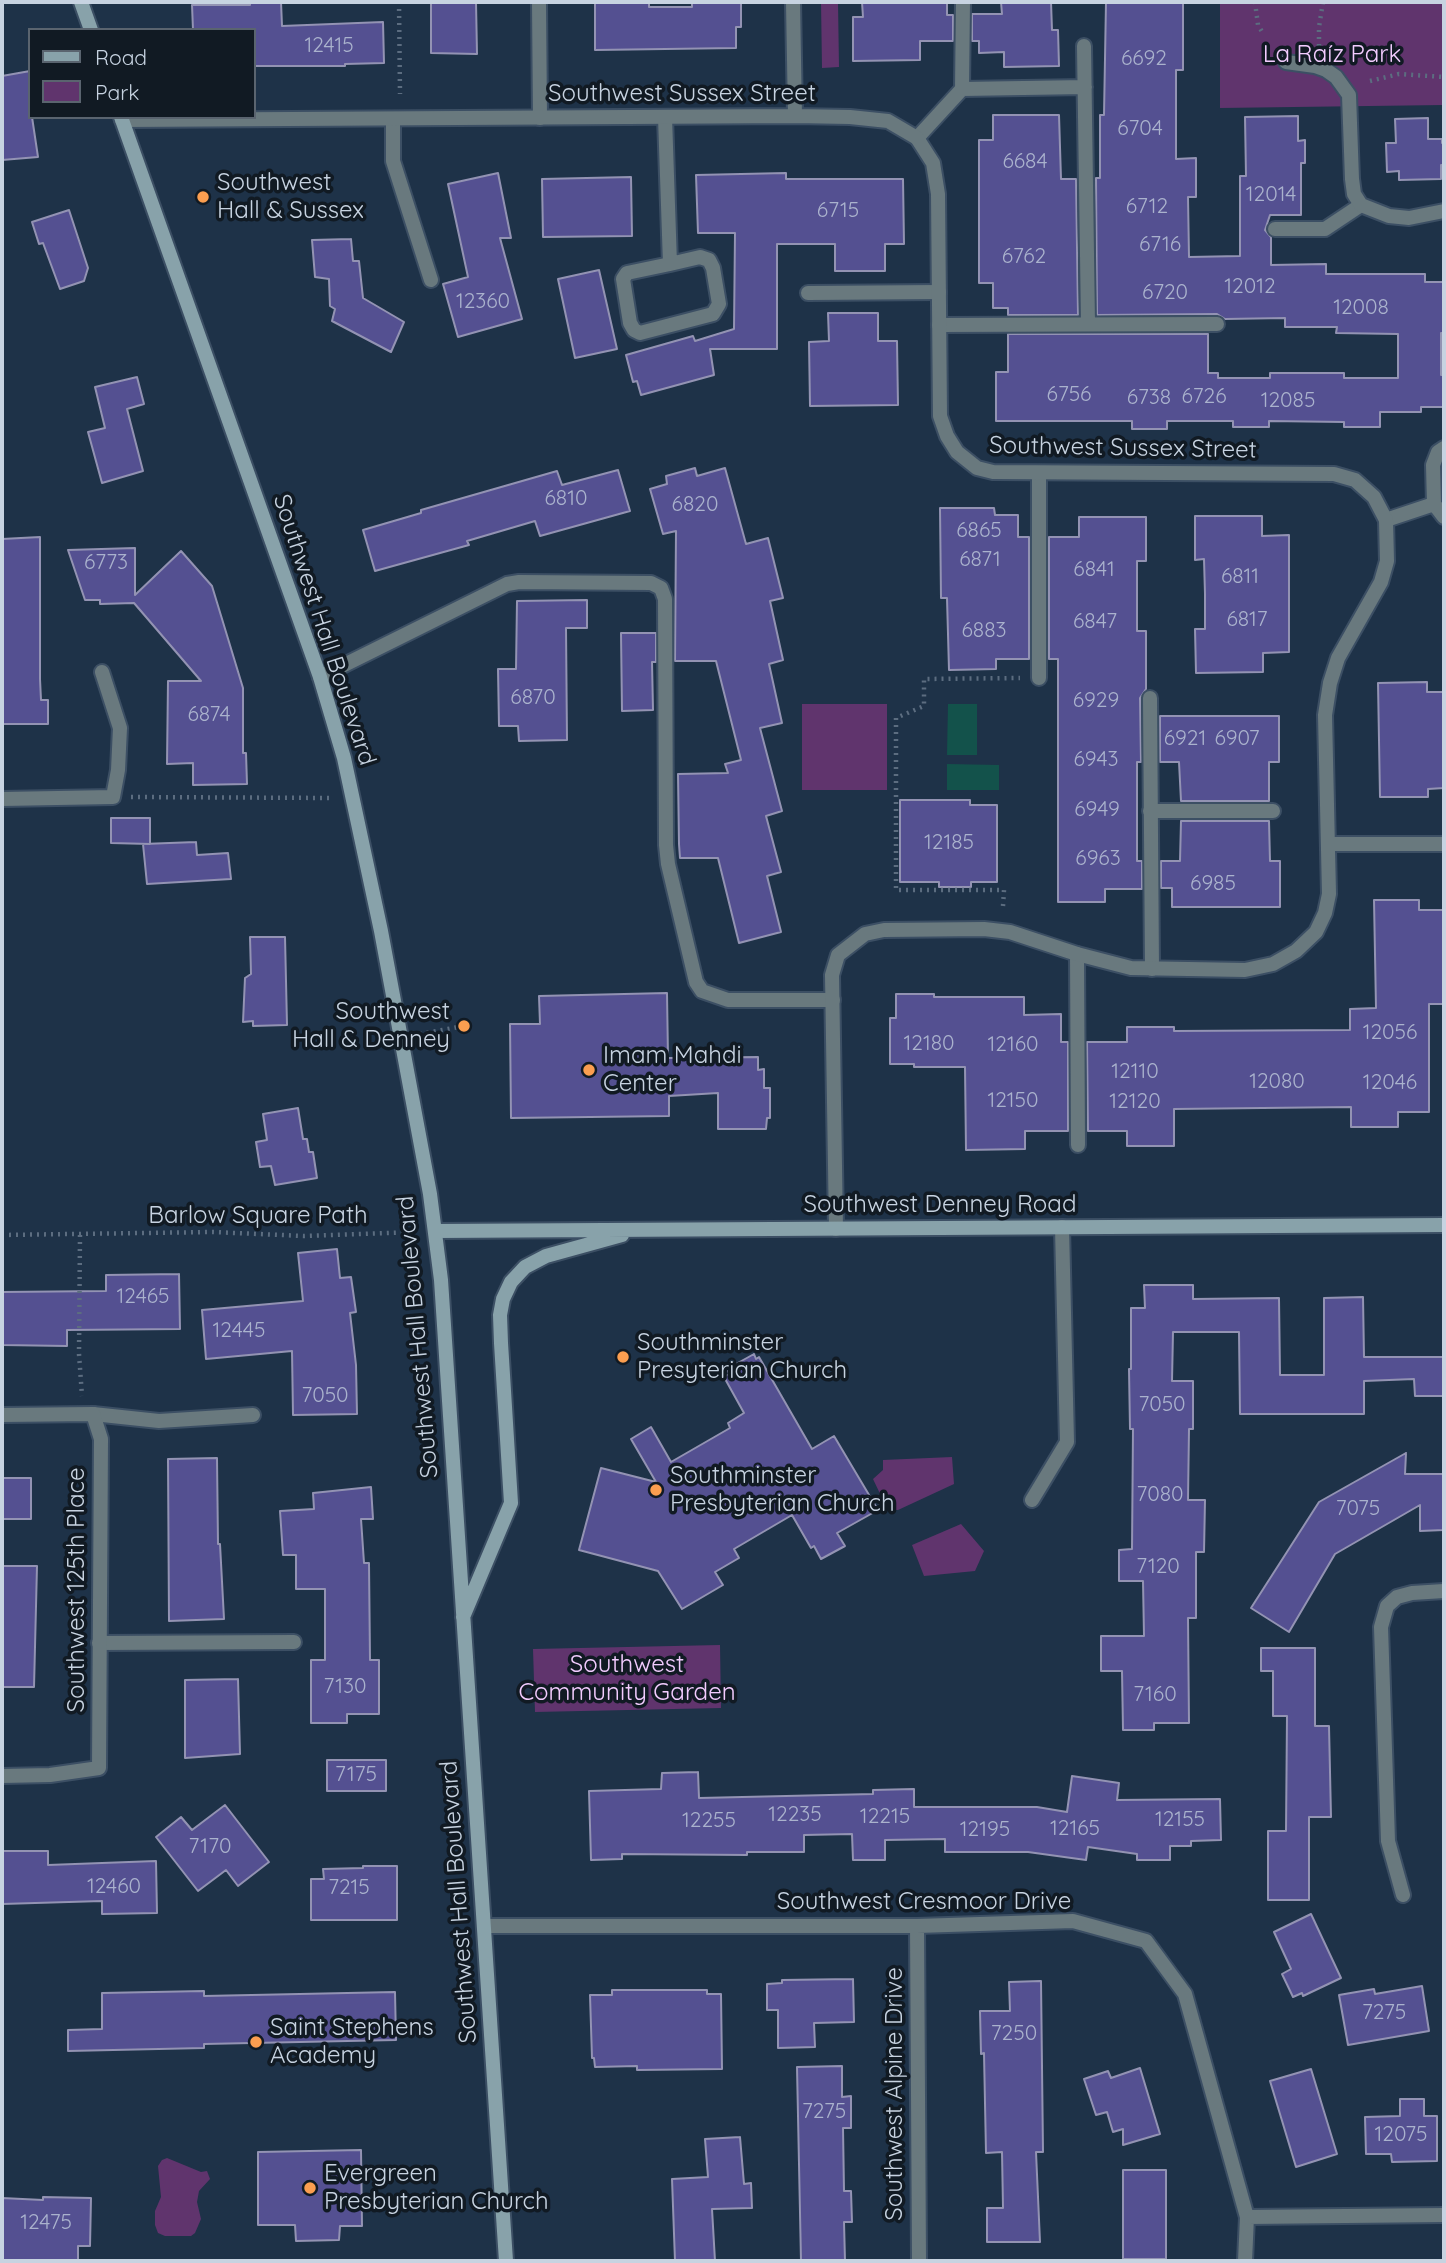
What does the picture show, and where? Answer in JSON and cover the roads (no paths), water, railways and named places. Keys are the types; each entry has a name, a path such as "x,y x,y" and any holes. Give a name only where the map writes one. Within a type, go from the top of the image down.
{"main road":[{"path":"81,2 90,28"},
{"name":"Southwest Hall Boulevard","path":"122,119 320,677 354,798 436,1231 506,2261"},
{"name":"Southwest Denney Road","path":"436,1231 1444,1225"},
{"path":"462,1621 511,1503 500,1343 503,1298 511,1282 525,1267 546,1256 643,1229"}],"street":[{"path":"539,2 540,118"},
{"path":"793,2 795,116"},
{"path":"917,138 962,89 962,2"},
{"path":"1084,46 1088,324"},
{"path":"1286,62 1315,66 1326,71 1335,76 1349,95 1352,179 1354,194 1361,205 1388,216 1409,218 1444,211"},
{"path":"962,89 1085,87"},
{"name":"Southwest Sussex Street","path":"256,118 795,116 888,121 917,138 933,163 938,194 940,416 947,436 957,452 977,468 993,472 1334,474 1356,480 1374,497 1386,520"},
{"path":"665,117 670,264"},
{"path":"393,119 393,161 431,280"},
{"path":"1275,229 1325,229 1361,205"},
{"path":"699,257 709,260 713,268 719,304 713,314 640,333 634,330 630,323 623,279 627,273 670,264 699,257"},
{"path":"808,293 939,292"},
{"path":"939,325 1217,324"},
{"path":"1444,448 1438,452 1433,465 1434,504 1444,517"},
{"path":"1039,473 1039,678"},
{"path":"836,1229 832,975 838,955 864,934 884,930 984,929 1010,932 1131,968 1245,970 1273,964 1296,951 1315,932 1325,913 1329,894 1325,715 1330,683 1338,657 1381,582 1387,561 1386,520 1434,504"},
{"path":"320,677 507,584 651,583 661,588 664,599 666,845 668,864 696,982 702,991 728,1000 833,1000"},
{"path":"2,799 113,797 118,770 120,728 102,672"},
{"path":"1150,698 1152,969"},
{"path":"1150,811 1273,811"},
{"path":"1328,844 1444,844"},
{"path":"1077,954 1078,1145"},
{"path":"1032,1500 1067,1442 1062,1227"},
{"path":"2,1415 93,1414 159,1421 253,1415"},
{"name":"Southwest 125th Place","path":"2,1776 50,1775 99,1768 101,1439 93,1414"},
{"path":"1403,1895 1388,1841 1381,1627 1387,1606 1397,1597 1444,1591"},
{"path":"99,1643 294,1642"},
{"name":"Southwest Cresmoor Drive","path":"485,1926 916,1926 1073,1921 1146,1941 1185,1994 1247,2217 1244,2261"},
{"name":"Southwest Alpine Drive","path":"916,1926 919,2261"},
{"path":"1247,2217 1444,2215"}],"place":[{"name":"Southwest Hall & Sussex","path":"203,197"},
{"name":"Southwest Hall & Denney","path":"464,1026"},
{"name":"Imam Mahdi Center","path":"589,1070"},
{"name":"Southminster Presyterian Church","path":"623,1357"},
{"name":"Southminster Presbyterian Church","path":"656,1490"},
{"name":"Saint Stephens Academy","path":"256,2042"},
{"name":"Evergreen Presbyterian Church","path":"310,2188"}],"park label":[{"name":"La Raíz Park","path":"1332,55"},
{"name":"Southwest Community Garden","path":"627,1679"}]}
